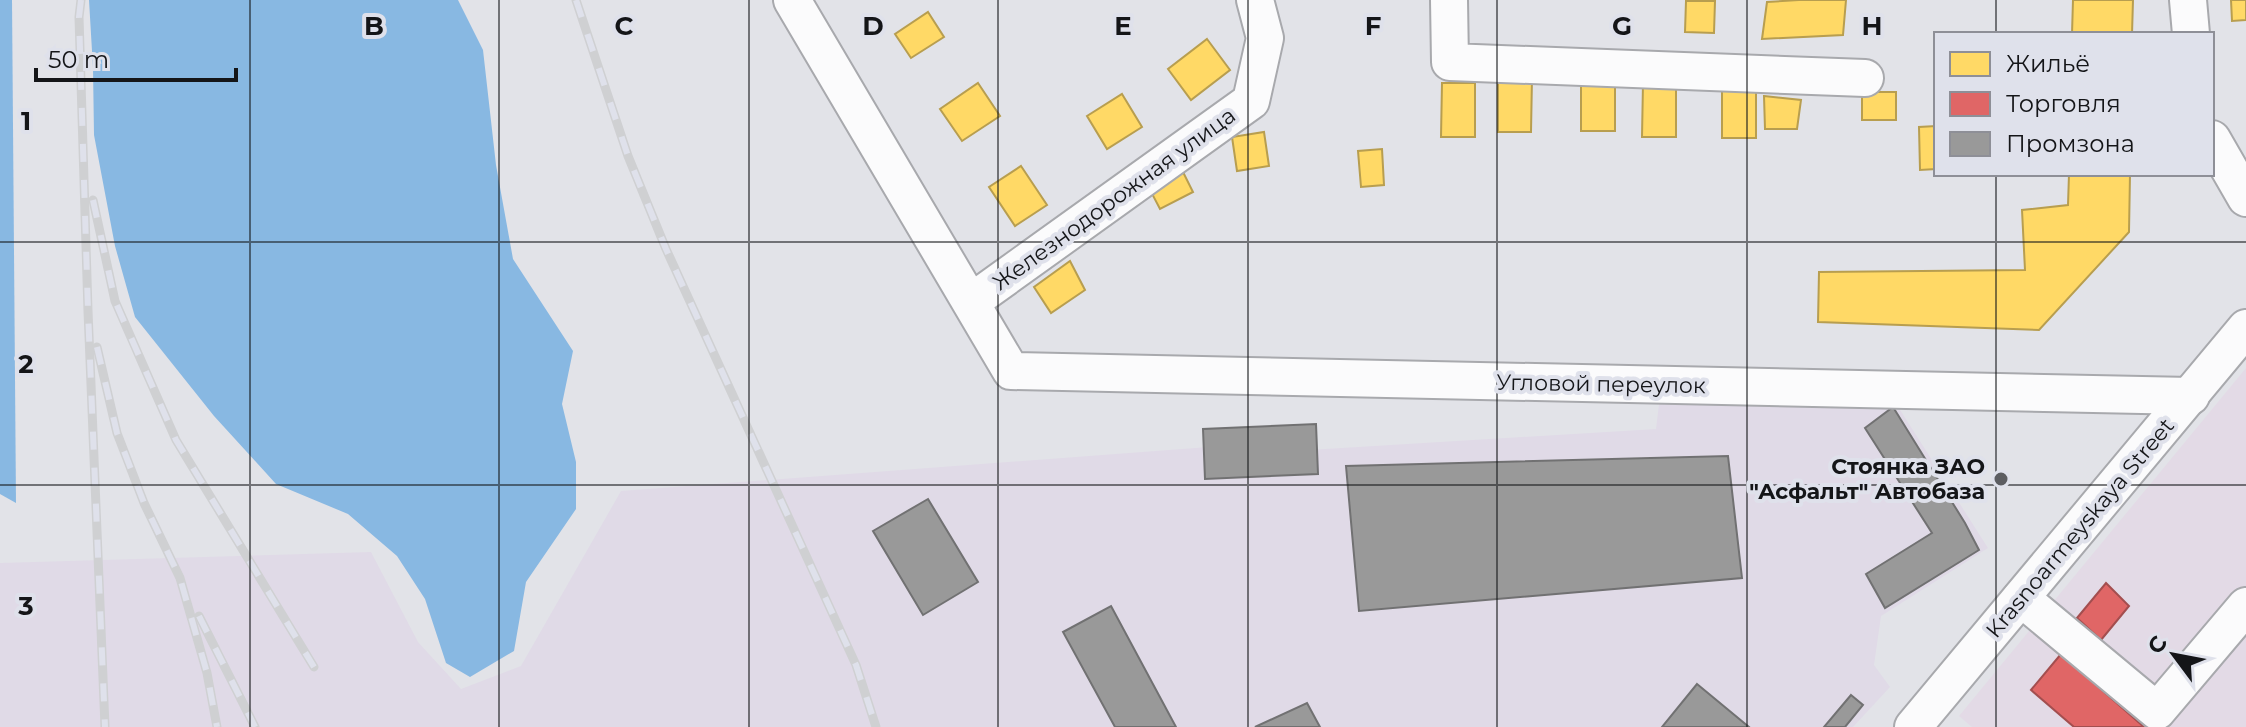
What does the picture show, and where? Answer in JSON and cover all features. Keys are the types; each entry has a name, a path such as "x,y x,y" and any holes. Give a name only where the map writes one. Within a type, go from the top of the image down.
{"street":[{"name":"Железнодорожная улица","path":"792,0 1011,371"},
{"name":"Железнодорожная улица","path":"971,302 1251,101 1265,38 1255,0"},
{"path":"1449,0 1450,62 1865,78"},
{"path":"2188,0 2191,32"},
{"path":"2214,142 2246,198"},
{"name":"Krasnoarmeyskaya Street","path":"1921,724 2021,598 2246,328"},
{"name":"Угловой переулок","path":"1011,371 2191,396"},
{"path":"2021,598 2157,711 2246,606"}],"shaded area":[{"path":"2246,368 2246,727 1972,727 1959,716"},
{"path":"1890,394 1988,548 1881,616 1874,665 1890,687 1853,727 0,727 0,563 371,552 418,642 461,689 521,666 621,491 1301,440 1309,450 1656,429 1660,396"}],"water":[{"path":"0,0 12,0 16,503 0,494"},
{"path":"89,0 458,0 483,50 496,165 513,259 573,351 562,404 576,462 576,509 526,582 514,651 470,677 446,663 425,599 397,556 348,514 276,484 214,416 135,317 115,246 94,135"}],"building: Жильё":[{"path":"1846,0 1843,35 1762,39 1767,2"},
{"path":"2073,0 2133,0 2132,32 2072,32"},
{"path":"2231,0 2246,0 2246,20 2232,21"},
{"path":"1686,1 1715,1 1714,33 1685,32"},
{"path":"928,12 944,37 911,58 895,34"},
{"path":"1207,39 1230,70 1191,100 1168,69"},
{"path":"1581,77 1615,77 1615,131 1581,131"},
{"path":"1498,78 1532,78 1531,132 1498,132"},
{"path":"978,83 1000,116 962,141 940,109"},
{"path":"1442,83 1475,83 1475,137 1441,137"},
{"path":"1643,83 1676,83 1676,137 1642,137"},
{"path":"1722,84 1756,84 1756,138 1722,138"},
{"path":"1862,92 1896,92 1896,120 1862,120"},
{"path":"1122,94 1142,127 1107,149 1087,116"},
{"path":"1764,96 1801,100 1797,129 1765,129"},
{"path":"1934,126 1934,169 1920,170 1919,127"},
{"path":"1264,132 1269,166 1237,171 1232,137"},
{"path":"1382,149 1384,185 1361,187 1358,151"},
{"path":"1021,166 1047,205 1015,226 989,187"},
{"path":"1181,168 1193,192 1160,209 1148,186"},
{"path":"2069,176 2130,176 2129,232 2039,330 1818,322 1819,272 2025,270 2022,210 2068,205"},
{"path":"1070,261 1085,290 1051,313 1034,287"}],"building: Торговля":[{"path":"2106,583 2129,606 2101,640 2077,618"},
{"path":"2061,654 2144,727 2074,727 2031,690"}],"building: Промзона":[{"path":"1893,407 1979,550 1885,608 1866,574 1932,533 1865,428"},
{"path":"1316,424 1318,474 1205,479 1203,429"},
{"path":"1728,456 1742,578 1359,611 1346,466"},
{"path":"928,499 978,582 923,615 873,531"},
{"path":"1111,606 1176,727 1115,727 1063,632"},
{"path":"1697,684 1749,727 1662,727"},
{"path":"1851,695 1863,705 1845,727 1824,727"},
{"path":"1307,703 1320,727 1255,727"}],"railway":[{"path":"81,0 88,311 105,727"},
{"path":"576,0 628,156 666,249 856,665 876,727"},
{"path":"93,200 115,301 176,440 314,667"},
{"path":"97,347 117,433 144,503 180,578 207,673 217,727"},
{"path":"199,616 255,727"}],"place":[{"name":"Стоянка ЗАО \"Асфальт\" Автобаза","path":"2001,479"}]}
